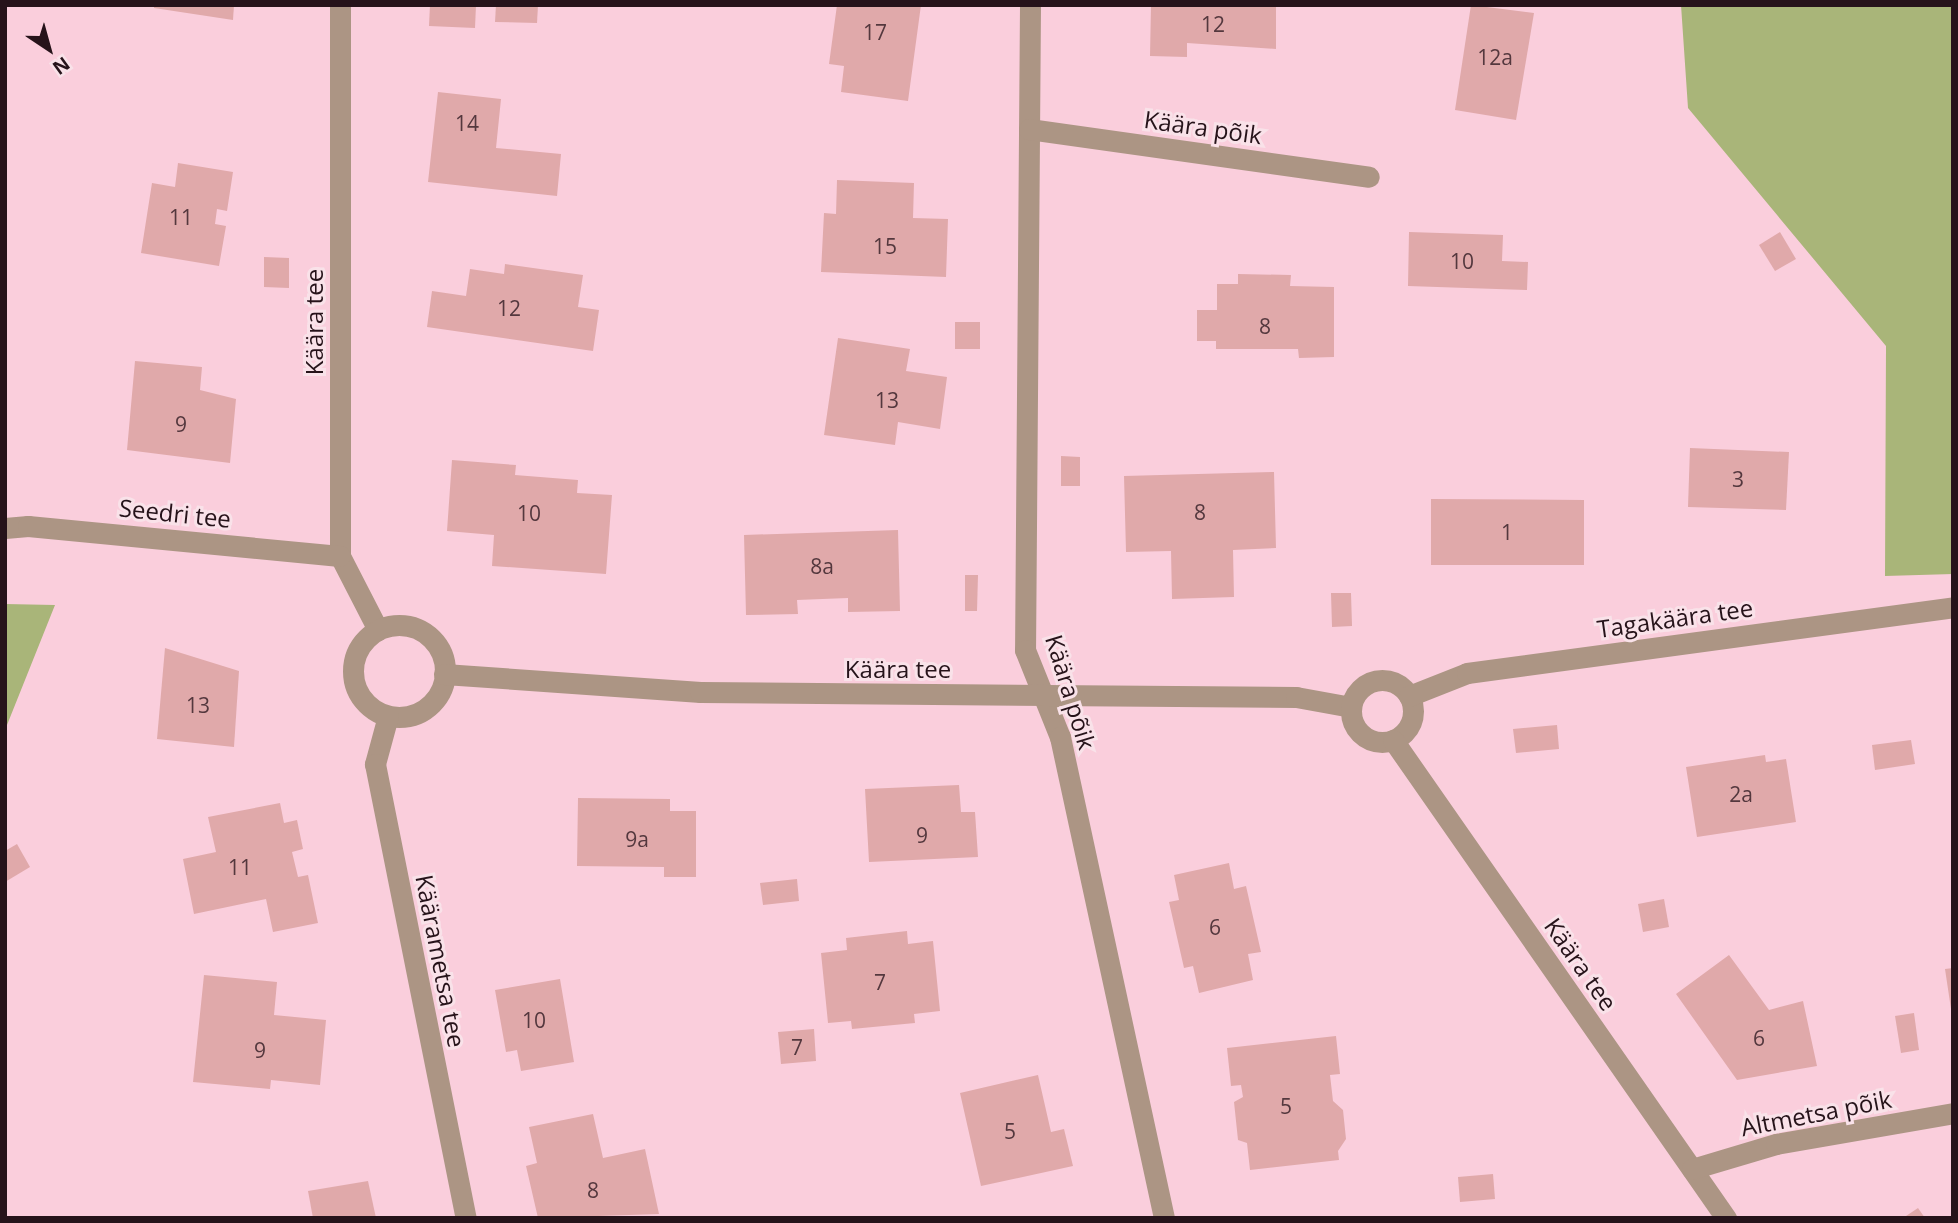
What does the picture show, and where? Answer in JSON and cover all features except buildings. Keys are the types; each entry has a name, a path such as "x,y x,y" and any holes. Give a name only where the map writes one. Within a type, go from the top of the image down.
{"street":[{"name":"Käära tee","path":"340,5 340,556 378,630"},
{"name":"Käära põik","path":"1030,5 1025,649 1039,694 1060,737 1164,1218"},
{"name":"Käära põik","path":"1029,129 1369,177"},
{"name":"Seedri tee","path":"5,528 28,526 340,556"},
{"name":"Tagakäära tee","path":"1409,696 1467,673 1953,607"},
{"path":"403,625 418,629 440,649 444,674 430,705 403,717 388,716 362,699 353,670 363,642 378,630 403,625"},
{"name":"Käära tee","path":"444,674 700,692 908,697 1039,694 1296,697 1351,707"},
{"path":"1376,681 1395,683 1409,696 1411,722 1393,740 1363,736 1351,717 1351,707 1360,690 1376,681"},
{"name":"Käärametsa tee","path":"388,716 374,764 466,1218"},
{"name":"Käära tee","path":"1393,740 1726,1218"},
{"name":"Altmetsa põik","path":"1692,1169 1776,1144 1953,1113"}],"green space":[{"path":"1681,5 1953,5 1953,574 1885,576 1886,346 1688,108"},
{"path":"5,604 55,605 5,730"}]}
